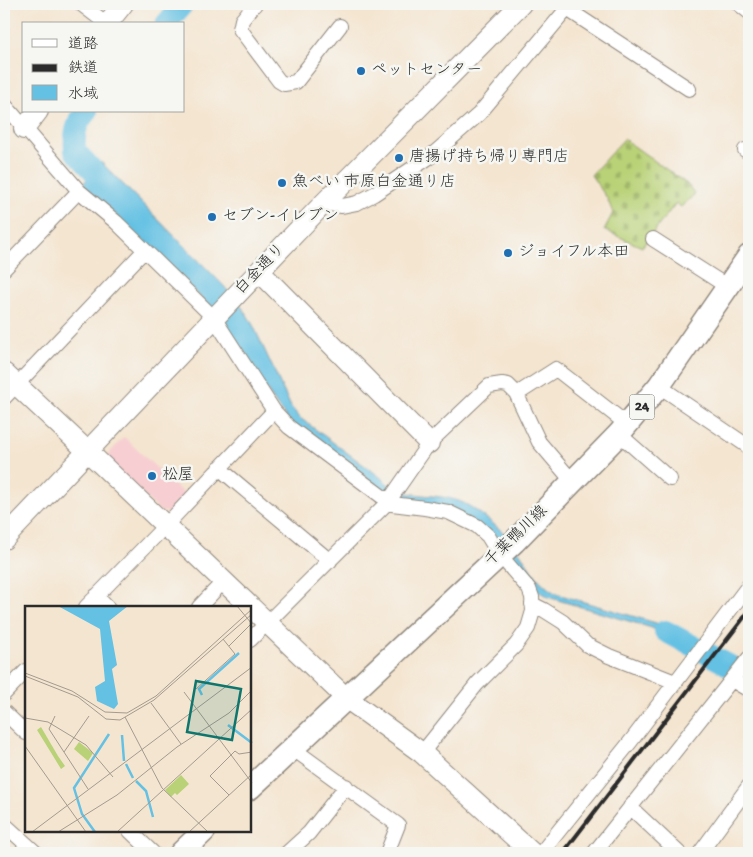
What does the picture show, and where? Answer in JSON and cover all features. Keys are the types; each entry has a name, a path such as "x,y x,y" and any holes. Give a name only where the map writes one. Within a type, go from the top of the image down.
{"main road":[{"name":"千葉鴨川線","path":"251,787 506,549 623,429 659,386 749,256"},
{"path":"181,853 203,832"}],"street":[{"path":"81,4 104,22"},
{"path":"109,22 123,4"},
{"path":"255,4 242,20 240,29 279,81 284,84 296,82 340,26"},
{"name":"白金通り","path":"4,539 324,203 521,4"},
{"path":"739,4 749,12"},
{"path":"324,203 342,206 356,203 374,194 431,156 479,114 569,6 689,89"},
{"path":"4,104 79,190 116,222 144,251 196,298 214,318 274,411 289,427 304,440 390,499 395,505 439,510 464,519 482,530 506,549 529,590 533,611 528,628 516,645 477,684 422,753"},
{"path":"24,129 37,112"},
{"path":"4,269 79,190"},
{"path":"653,239 728,287"},
{"path":"144,251 8,385 88,451 250,606"},
{"path":"260,272 428,443"},
{"path":"517,394 556,369 623,429 670,479"},
{"path":"251,639 390,499 428,443 489,386 508,384 517,394 539,442 573,482"},
{"path":"659,386 749,447"},
{"path":"87,606 274,411"},
{"path":"219,468 330,561"},
{"path":"200,606 224,581"},
{"path":"541,853 749,585"},
{"path":"96,596 106,606"},
{"path":"532,604 563,622 587,645 608,656 675,682"},
{"path":"251,607 346,698 422,753 532,853"},
{"path":"594,853 732,680 748,663"},
{"path":"4,694 25,672"},
{"path":"732,680 749,690"},
{"path":"4,712 25,732"},
{"path":"292,748 398,825 387,853"},
{"path":"287,853 310,833 346,786"},
{"path":"700,853 749,786"},
{"path":"630,808 679,853"},
{"path":"4,824 36,853"},
{"path":"131,832 153,853"}],"shaded area":[{"path":"124,437 186,496 172,512 161,512 105,458"}],"green space":[{"path":"624,139 687,184 695,194 681,207 676,203 642,247 604,230 613,213 607,198 591,175"}],"water":[{"path":"101,162 222,284 245,311 291,407 300,418 392,487 410,493 460,501 469,506 507,536 542,583 557,594 656,623 693,641 688,649 652,628 548,597 537,590 493,533 399,499 383,490 290,423 200,297 83,184"}],"waterway":[{"path":"168,22 183,4"},
{"path":"86,112 76,130 75,151 114,193"},
{"path":"665,631 749,676"}],"railway":[{"path":"563,853 749,611"}],"place":[{"name":"ペットセンター","path":"361,71"},
{"name":"唐揚げ持ち帰り専門店","path":"399,158"},
{"name":"魚べい 市原白金通り店","path":"282,183"},
{"name":"セブン-イレブン","path":"212,217"},
{"name":"ジョイフル本田","path":"508,253"},
{"name":"松屋","path":"152,476"}]}
